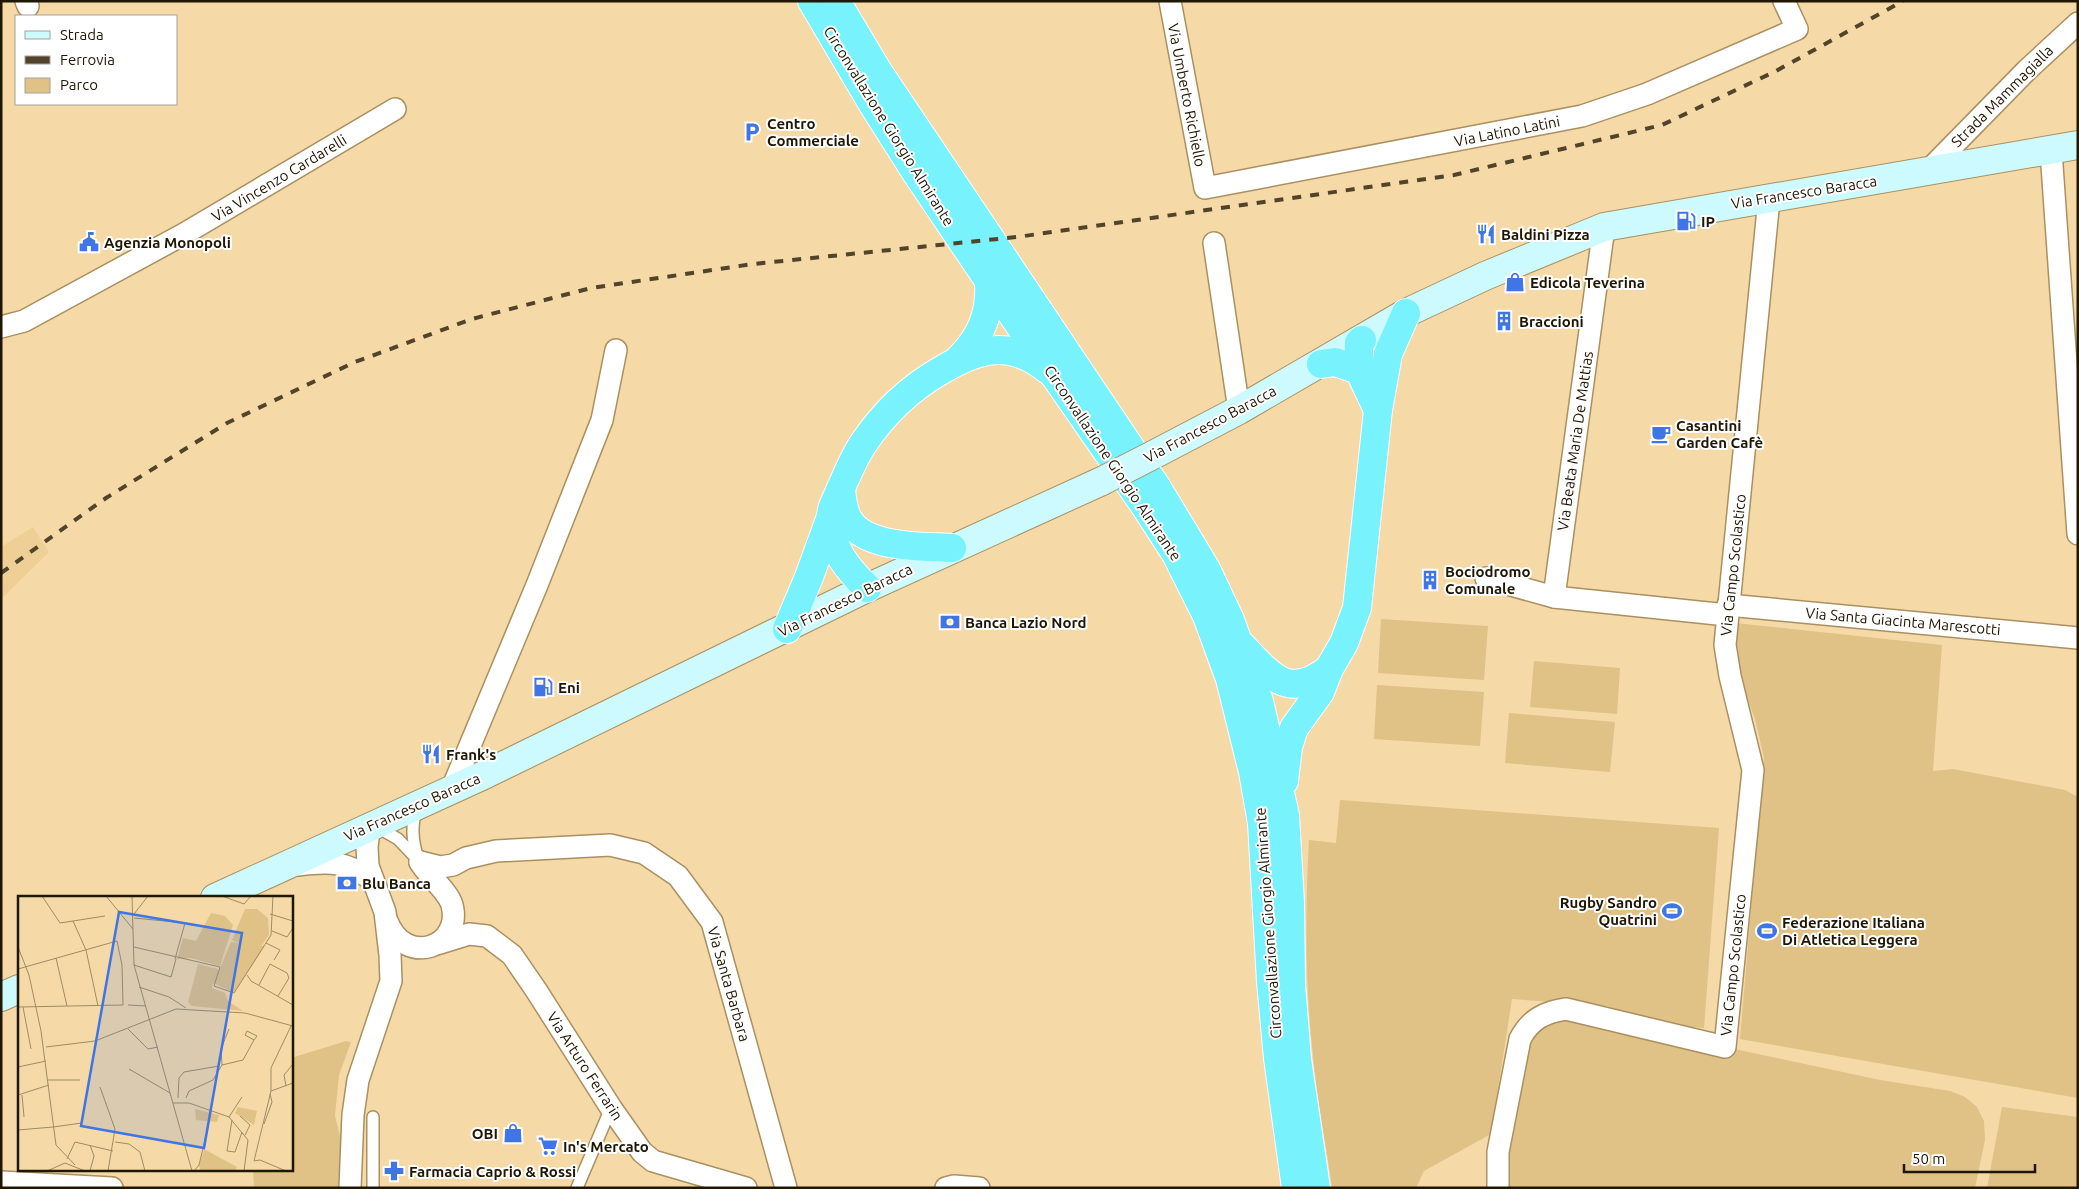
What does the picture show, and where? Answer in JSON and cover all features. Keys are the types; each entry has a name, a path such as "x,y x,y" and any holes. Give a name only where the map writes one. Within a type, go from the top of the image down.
{"highway":[{"name":"Circonvallazione Giorgio Almirante","path":"812,1 872,103 989,281 1176,554 1207,616 1230,679 1253,772 1262,823 1278,1058 1296,1188"},
{"name":"Circonvallazione Giorgio Almirante","path":"836,1 892,93 1156,486 1206,569 1238,642 1259,701 1285,815 1297,1058 1316,1188"},
{"path":"960,358 969,349 983,327 989,304 989,281"},
{"path":"1378,410 1359,370 1359,343 1375,343 1406,314"},
{"path":"1285,815 1284,783 1288,747 1294,728 1320,692 1329,669 1344,643 1357,608 1378,410 1375,343"},
{"path":"867,588 850,571 838,554 833,541 842,522 835,498 841,490 863,443 899,400 922,382 960,358 992,350 1016,352 1040,363 1059,382"},
{"path":"1321,364 1335,362 1359,370"},
{"path":"842,522 866,536 884,542 952,548"},
{"path":"786,629 812,570 842,522"},
{"path":"1238,642 1280,682 1302,683 1312,680 1329,669"}],"main road":[{"name":"Via Francesco Baracca","path":"1406,314 1485,276 1604,226 2078,146"},
{"name":"Via Francesco Baracca","path":"219,896 371,825 451,791 952,548 1102,482 1239,410 1321,364 1375,343"},
{"path":"1,997 18,989"}],"street":[{"name":"Via Umberto Richiello","path":"1170,1 1205,188"},
{"name":"Via Latino Latini","path":"1205,188 1582,116 1647,94 1797,30 1784,1"},
{"name":"Strada Mammagialla","path":"1928,171 2027,70 2078,23"},
{"name":"Via Vincenzo Cardarelli","path":"1,327 24,321 175,239 395,109"},
{"path":"2051,151 2078,534"},
{"name":"Via Campo Scolastico","path":"1498,1188 1498,1152 1520,1039 1530,1024 1537,1018 1555,1010 1566,1009 1725,1047 1753,770 1726,653 1727,610 1769,199"},
{"name":"Via Beata Maria De Mattias","path":"1554,597 1604,226"},
{"path":"1214,243 1239,410"},
{"path":"451,791 537,585 602,420 616,350"},
{"path":"1486,578 1554,597 1727,610"},
{"name":"Via Santa Giacinta Marescotti","path":"1727,610 2078,638"},
{"path":"371,825 367,853 368,866 380,896 390,930 396,938 414,947 432,945"},
{"name":"Via Santa Barbara","path":"420,862 440,867 452,865 466,858 496,851 610,845 644,852 678,876 712,922 786,1188"},
{"path":"278,868 329,862 350,867 373,880"},
{"path":"391,981 432,945 451,924 452,905 449,896 430,877 420,862"},
{"path":"350,1188 353,1115 358,1080 391,981 387,920"},
{"name":"Via Arturo Ferrarin","path":"432,945 469,934 487,936 512,955 611,1108 642,1152 653,1161 746,1188"},
{"path":"1,1182 112,1188"},
{"path":"946,1188 954,1186 979,1188"}],"lane":[{"path":"418,805 415,814 413,839 420,862"},
{"path":"371,825 379,827 398,839 420,862"},
{"path":"577,1188 611,1108"},
{"path":"373,1118 373,1188"}],"shaded area":[{"path":"33,527 49,552 1,599 1,547"}],"green space":[{"path":"1381,619 1488,626 1484,680 1378,673"},
{"path":"1735,623 1942,645 1933,771 1953,769 2065,790 2078,797 2078,1098 1740,1039 1764,758 1755,719 1738,673"},
{"path":"1534,661 1620,668 1617,714 1530,707"},
{"path":"1377,685 1484,692 1480,746 1374,739"},
{"path":"1509,713 1615,722 1610,772 1505,763"},
{"path":"1340,800 1719,828 1704,1028 1660,1024 1607,1006 1512,999 1491,1134 1424,1171 1416,1188 1332,1188 1310,1029 1306,948 1307,894 1309,840 1336,843"},
{"path":"1544,1014 1725,1047 1880,1080 1950,1091 1965,1097 1977,1107 1984,1121 1985,1140 1975,1188 1498,1188 1520,1039"},
{"path":"346,1041 351,1042 339,1075 335,1116 341,1140 338,1188 254,1188 253,1172 292,1172 292,1058"},
{"path":"2002,1107 2078,1117 2078,1188 1987,1188"}],"railway":[{"path":"1,573 106,498 227,423 355,362 472,319 591,288 753,264 1017,237 1454,175 1662,125 1776,71 1903,1"}],"place":[{"name":"Centro Commerciale","path":"752,132"},
{"name":"IP","path":"1686,221"},
{"name":"Baldini Pizza","path":"1486,234"},
{"name":"Agenzia Monopoli","path":"89,242"},
{"name":"Edicola Teverina","path":"1515,282"},
{"name":"Braccioni","path":"1504,321"},
{"name":"Casantini Garden Cafè","path":"1661,434"},
{"name":"Bociodromo Comunale","path":"1430,580"},
{"name":"Banca Lazio Nord","path":"950,622"},
{"name":"Eni","path":"543,687"},
{"name":"Frank's","path":"431,754"},
{"name":"Blu Banca","path":"347,883"},
{"name":"Rugby Sandro Quatrini","path":"1672,911"},
{"name":"Federazione Italiana Di Atletica Leggera","path":"1767,931"},
{"name":"OBI","path":"513,1133"},
{"name":"In's Mercato","path":"548,1146"},
{"name":"Farmacia Caprio & Rossi","path":"394,1171"}]}
